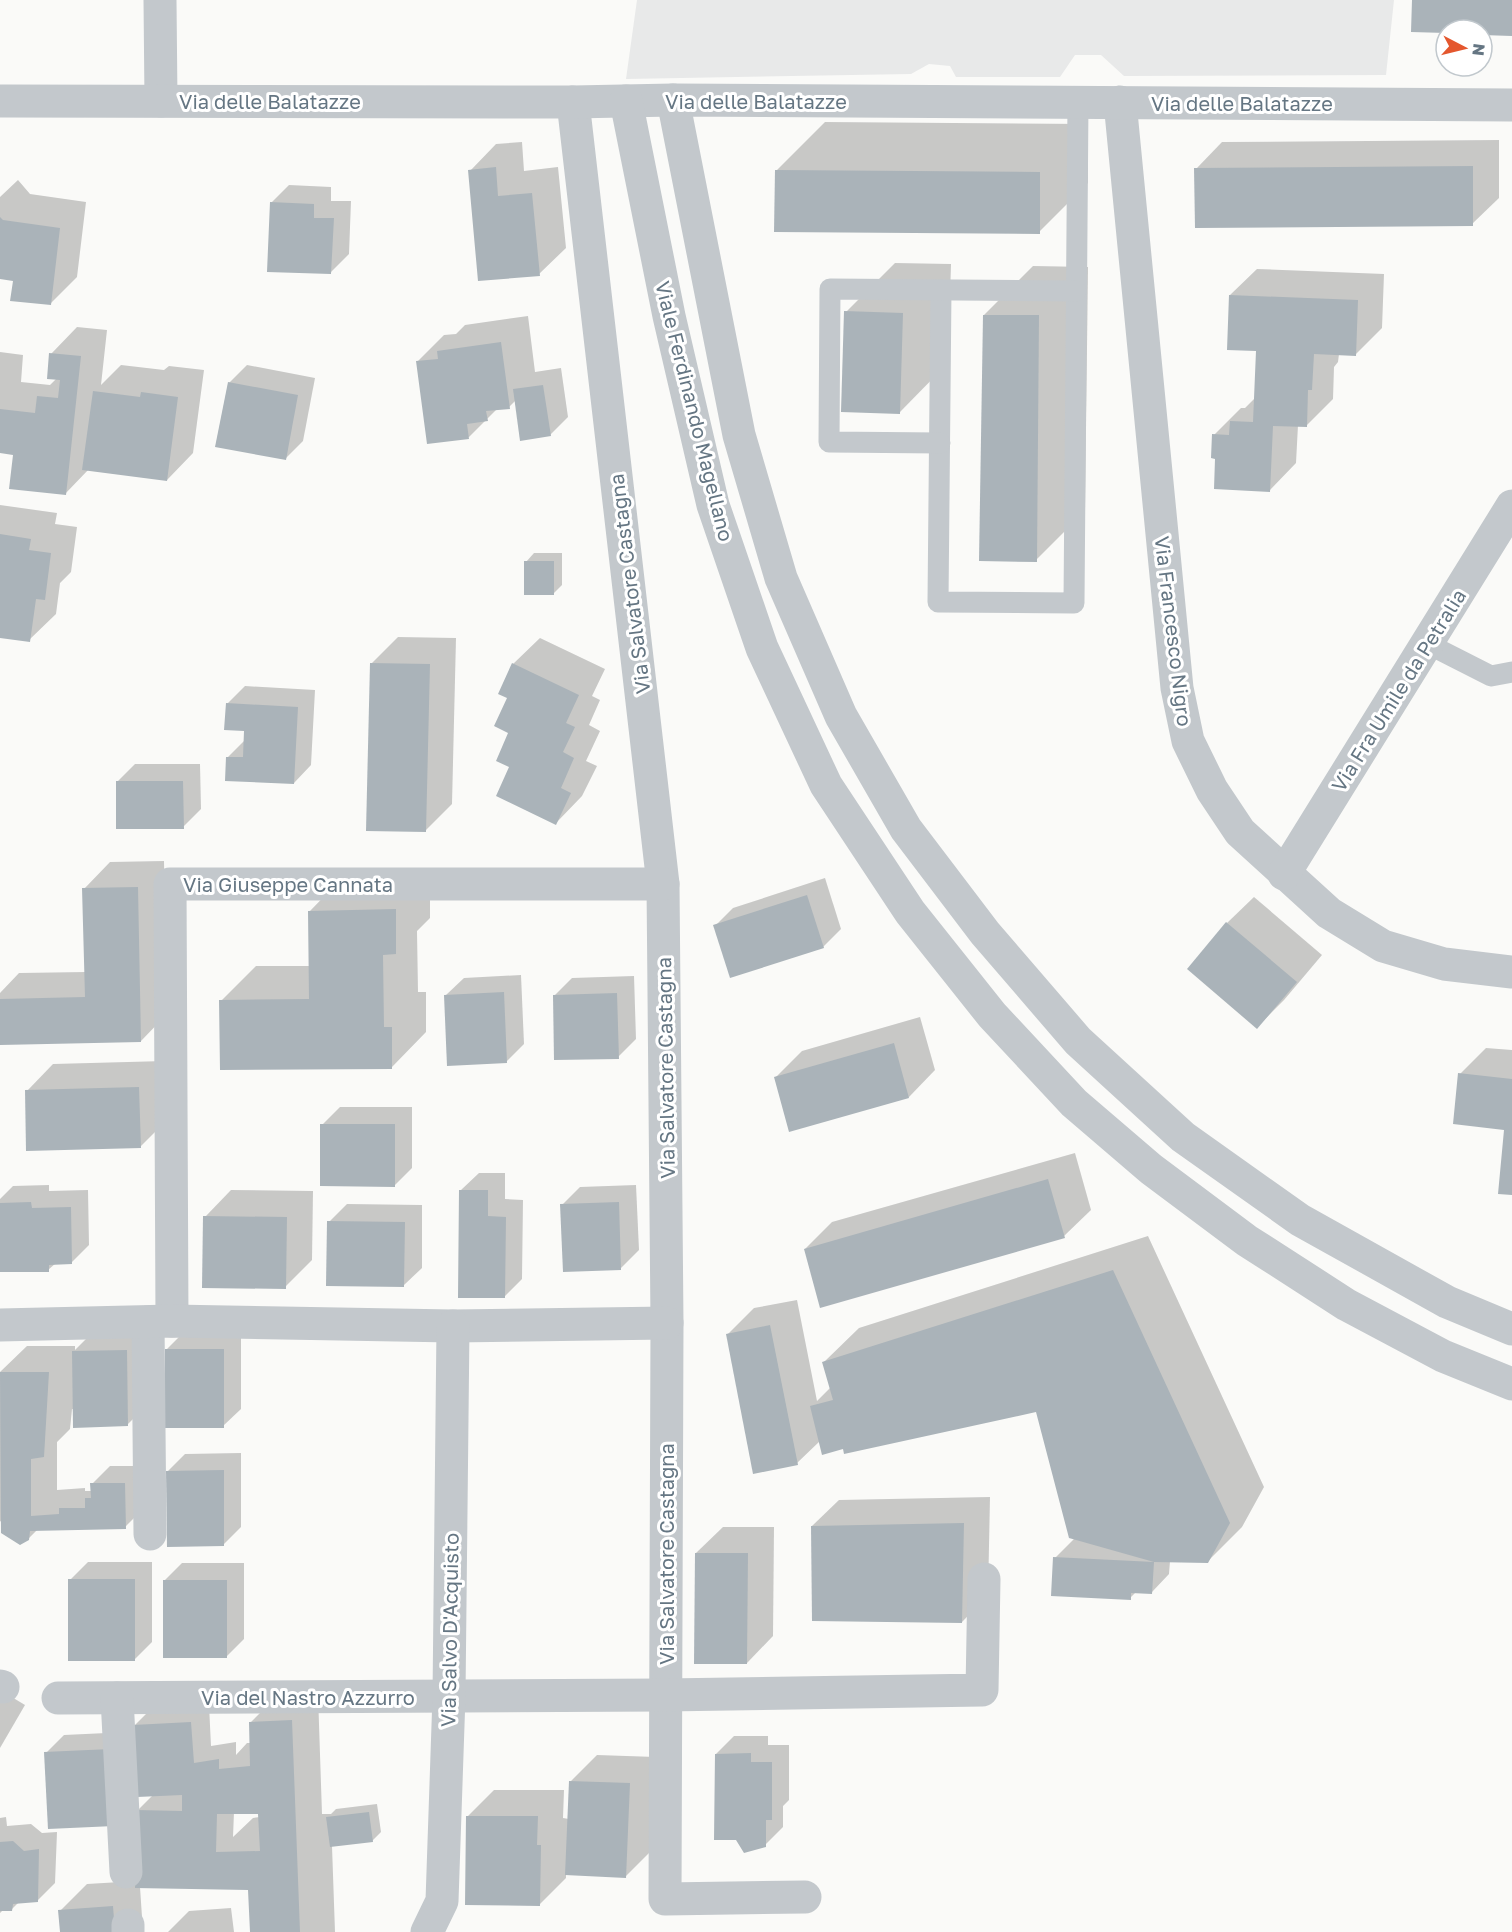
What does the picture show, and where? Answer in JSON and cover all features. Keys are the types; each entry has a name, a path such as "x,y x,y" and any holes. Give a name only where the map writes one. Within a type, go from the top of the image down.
{"street":[{"path":"160,0 161,101"},
{"name":"Via delle Balatazze","path":"0,101 573,102 673,100 1512,105"},
{"name":"Viale Ferdinando Magellano","path":"673,100 739,435 781,578 841,716 906,828 985,933 1078,1041 1184,1137 1300,1220 1447,1302 1512,1329"},
{"name":"Viale Ferdinando Magellano","path":"626,101 669,316 713,505 762,648 826,785 910,912 992,1015 1066,1095 1151,1169 1246,1240 1347,1305 1443,1356 1512,1384"},
{"name":"Via Salvatore Castagna","path":"573,102 663,884 667,1323 665,1899 805,1897"},
{"name":"Via Francesco Nigro","path":"1120,102 1177,688 1188,741 1212,790 1240,832 1329,913 1383,946 1444,964 1512,972"},
{"name":"Via Fra Umile da Petralia","path":"1284,874 1512,506"},
{"name":"Via Giuseppe Cannata","path":"160,1321 170,884 663,884"},
{"path":"150,1534 160,1321"},
{"path":"0,1325 160,1321 453,1326 667,1323"},
{"name":"Via Salvo D'Acquisto","path":"428,1932 442,1901 448,1696 453,1326"},
{"name":"Via del Nastro Azzurro","path":"58,1698 666,1695 982,1690 984,1579"},
{"path":"117,1698 126,1872"}],"lane":[{"path":"941,290 938,602 1074,603 1078,102"},
{"path":"940,443 829,442 830,289 1076,291"},
{"path":"1426,644 1491,676 1512,672"}],"shaded area":[{"path":"637,0 1394,0 1386,75 1124,76 1101,55 1075,55 1060,77 956,77 950,66 929,64 911,74 626,79"}],"building":[{"path":"1412,0 1512,0 1512,36 1494,35 1494,18 1434,18 1434,33 1411,32"},
{"path":"1473,166 1473,226 1195,228 1194,168"},
{"path":"496,167 498,196 532,193 540,276 478,281 468,170"},
{"path":"775,170 1040,172 1040,234 774,232"},
{"path":"270,202 314,204 314,218 334,218 331,274 267,272"},
{"path":"0,217 3,220 60,228 51,305 10,301 13,281 0,279"},
{"path":"1229,295 1358,300 1356,356 1314,354 1312,390 1308,390 1307,427 1273,426 1270,492 1214,489 1215,459 1211,458 1212,434 1229,435 1230,421 1253,422 1256,351 1227,350"},
{"path":"844,311 903,313 900,414 841,412"},
{"path":"983,315 1039,315 1037,562 979,561"},
{"path":"501,342 510,409 486,411 488,421 467,424 469,439 427,444 416,361 438,359 437,351"},
{"path":"49,353 81,356 66,495 9,489 13,455 0,453 0,409 35,413 37,396 58,398 60,380 47,379"},
{"path":"228,382 298,395 286,460 215,447"},
{"path":"543,385 551,436 520,441 513,389"},
{"path":"93,391 140,397 141,392 178,397 167,481 82,470"},
{"path":"0,534 31,539 29,550 51,553 45,600 36,599 30,642 0,638"},
{"path":"524,561 554,561 554,595 524,595"},
{"path":"370,663 430,664 426,832 366,831"},
{"path":"512,663 579,695 566,723 575,727 563,752 574,758 561,788 571,793 556,825 496,796 509,767 496,761 508,733 494,726 507,698 498,694"},
{"path":"226,703 298,707 294,784 225,781 226,757 243,757 244,731 224,730"},
{"path":"116,781 183,781 184,829 116,829"},
{"path":"138,887 141,1042 0,1045 0,999 85,997 82,888"},
{"path":"807,895 824,948 730,978 713,925"},
{"path":"396,909 396,954 383,955 384,1027 392,1027 392,1069 220,1070 219,1000 309,999 308,911"},
{"path":"1226,922 1297,982 1257,1029 1187,969"},
{"path":"504,992 507,1063 447,1066 444,995"},
{"path":"617,993 619,1059 554,1060 553,995"},
{"path":"894,1043 909,1098 789,1132 774,1077"},
{"path":"1458,1073 1512,1079 1512,1195 1498,1194 1504,1130 1453,1124"},
{"path":"139,1087 141,1148 26,1151 25,1090"},
{"path":"320,1124 395,1124 395,1187 320,1186"},
{"path":"1048,1179 1065,1238 820,1308 804,1249"},
{"path":"459,1190 488,1190 488,1216 506,1217 505,1298 458,1298"},
{"path":"31,1202 32,1208 71,1207 72,1264 49,1265 49,1272 0,1272 0,1203"},
{"path":"619,1202 621,1270 563,1272 560,1204"},
{"path":"203,1216 287,1217 286,1289 202,1288"},
{"path":"327,1221 405,1222 404,1287 326,1286"},
{"path":"1113,1270 1230,1523 1208,1563 1154,1562 1069,1538 1036,1412 844,1454 843,1449 822,1455 810,1406 833,1400 822,1362"},
{"path":"770,1325 798,1465 753,1474 726,1334"},
{"path":"165,1349 224,1349 224,1428 165,1428"},
{"path":"127,1350 128,1426 73,1428 72,1351"},
{"path":"0,1372 49,1372 44,1457 31,1459 31,1516 59,1514 59,1508 85,1508 85,1498 91,1498 90,1483 125,1483 126,1529 30,1531 29,1540 20,1545 1,1533"},
{"path":"224,1470 224,1546 167,1547 166,1471"},
{"path":"964,1523 962,1623 812,1621 811,1526"},
{"path":"695,1553 748,1553 747,1664 694,1664"},
{"path":"1053,1557 1154,1562 1152,1594 1131,1593 1131,1600 1051,1596"},
{"path":"68,1579 135,1579 135,1661 68,1661"},
{"path":"163,1580 227,1580 227,1658 163,1658"},
{"path":"292,1720 300,1932 250,1932 248,1890 135,1888 136,1810 182,1811 182,1795 137,1797 133,1725 191,1722 194,1763 219,1759 219,1769 250,1766 249,1722","holes":["217,1814 258,1814 260,1851 216,1852"]},
{"path":"111,1749 114,1826 48,1829 44,1752"},
{"path":"751,1753 751,1762 772,1762 772,1820 766,1820 766,1847 744,1853 736,1840 714,1840 715,1754"},
{"path":"569,1781 630,1783 626,1878 565,1875"},
{"path":"369,1812 373,1842 330,1847 326,1817"},
{"path":"466,1816 538,1816 537,1845 541,1845 540,1906 465,1905"},
{"path":"13,1841 24,1851 39,1849 38,1902 13,1904 12,1911 0,1911 0,1842"},
{"path":"113,1906 115,1932 60,1932 58,1910"}]}
